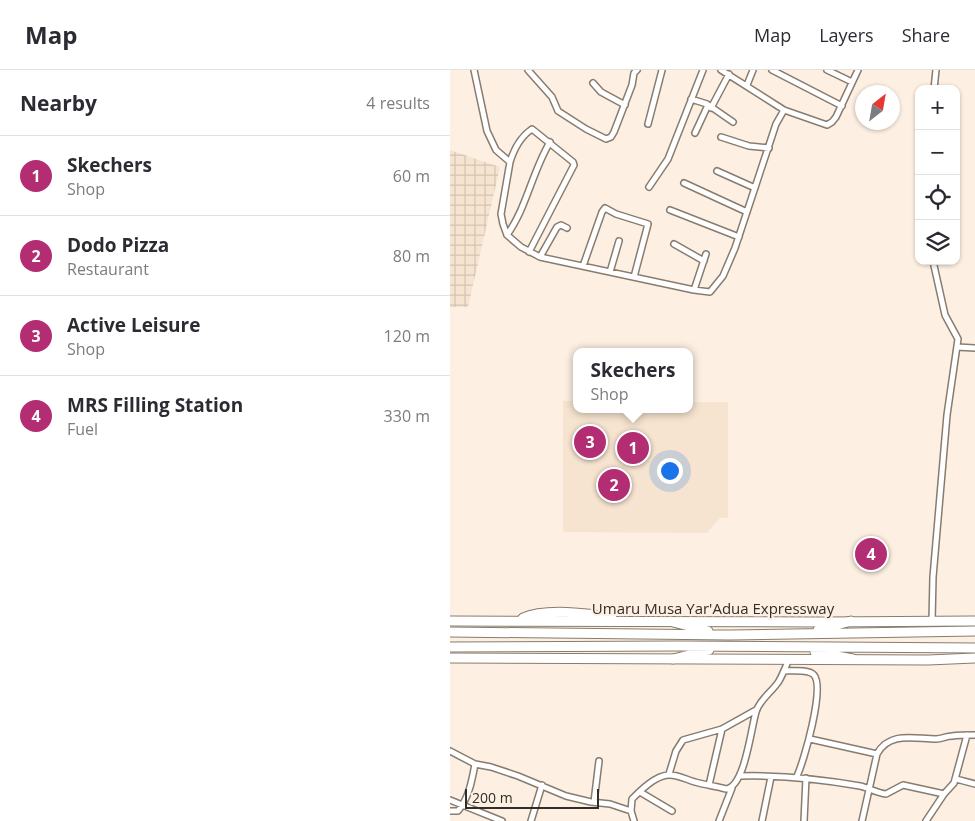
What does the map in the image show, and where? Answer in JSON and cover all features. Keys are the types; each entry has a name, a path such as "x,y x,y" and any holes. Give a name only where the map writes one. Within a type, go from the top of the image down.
{"highway":[{"name":"Umaru Musa Yar'Adua Expressway","path":"450,621 975,621"},
{"path":"802,634 851,621"},
{"path":"673,622 723,634"},
{"name":"Umaru Musa Yar'Adua Expressway","path":"450,632 802,634 975,631"},
{"path":"673,659 724,647"},
{"path":"450,648 975,648"},
{"path":"795,648 853,659"},
{"path":"450,658 975,658"}],"street":[{"path":"474,70 487,131 496,150 510,162"},
{"path":"528,70 552,97 558,110 586,129 606,139 611,137 632,85 634,73 637,70"},
{"path":"648,124 662,70"},
{"path":"648,187 668,158 703,70"},
{"path":"721,70 784,110 827,125 832,122 842,106 858,70"},
{"path":"747,85 753,70"},
{"path":"772,70 842,106"},
{"path":"827,70 852,82"},
{"path":"934,85 936,70"},
{"path":"695,133 729,74"},
{"path":"593,82 602,92 625,104"},
{"path":"691,99 710,106 733,122"},
{"path":"529,252 574,165 571,160 550,142 532,129 521,139 514,150 510,162 502,214 503,224 513,241 529,252 540,257 710,292 723,276 739,237 776,124 784,110"},
{"path":"721,137 749,146 769,148"},
{"path":"508,235 517,222 540,159 550,142"},
{"path":"717,171 755,188"},
{"path":"684,183 748,212"},
{"path":"583,266 605,208 616,214 648,224 634,277"},
{"path":"670,210 739,237"},
{"path":"540,257 557,227 561,225 567,228"},
{"path":"610,272 620,241"},
{"path":"674,244 704,261"},
{"path":"694,290 706,254"},
{"path":"932,621 933,577 944,452 952,375 958,339 945,315 934,265"},
{"path":"957,347 975,348"},
{"path":"669,774 676,751 683,740 722,729 756,710 780,680 789,659"},
{"path":"784,671 810,672 817,679 818,685 810,738 797,776"},
{"path":"719,821 732,788 740,776 756,710"},
{"path":"709,786 722,729"},
{"path":"862,821 876,754 884,744 896,738 938,739 952,735 975,735"},
{"path":"926,821 944,794 953,786 967,735"},
{"path":"810,738 876,754"},
{"path":"451,753 475,764 491,767 542,785 566,796 610,804 631,811"},
{"path":"594,802 599,761"},
{"path":"450,811 458,811 463,805 472,785 475,764"},
{"path":"634,821 631,811 632,799 657,779 669,774 709,786 726,789 732,788"},
{"path":"740,776 785,778 797,776 861,786 868,790 886,794 903,785 944,794"},
{"path":"762,821 771,777"},
{"path":"804,821 806,778"},
{"path":"956,779 975,784"},
{"path":"531,821 542,785"},
{"path":"640,792 672,811"},
{"path":"450,800 502,821"}],"shaded area":[{"path":"450,150 500,167 468,307 450,307"},
{"path":"563,401 573,401 573,413 693,413 693,402 728,402 728,518 720,518 707,533 563,532"}],"place":[{"name":"Active Leisure","path":"590,442"},
{"name":"Skechers","path":"633,448"},
{"name":"Dodo Pizza","path":"614,485"},
{"name":"MRS Filling Station","path":"871,554"}]}
